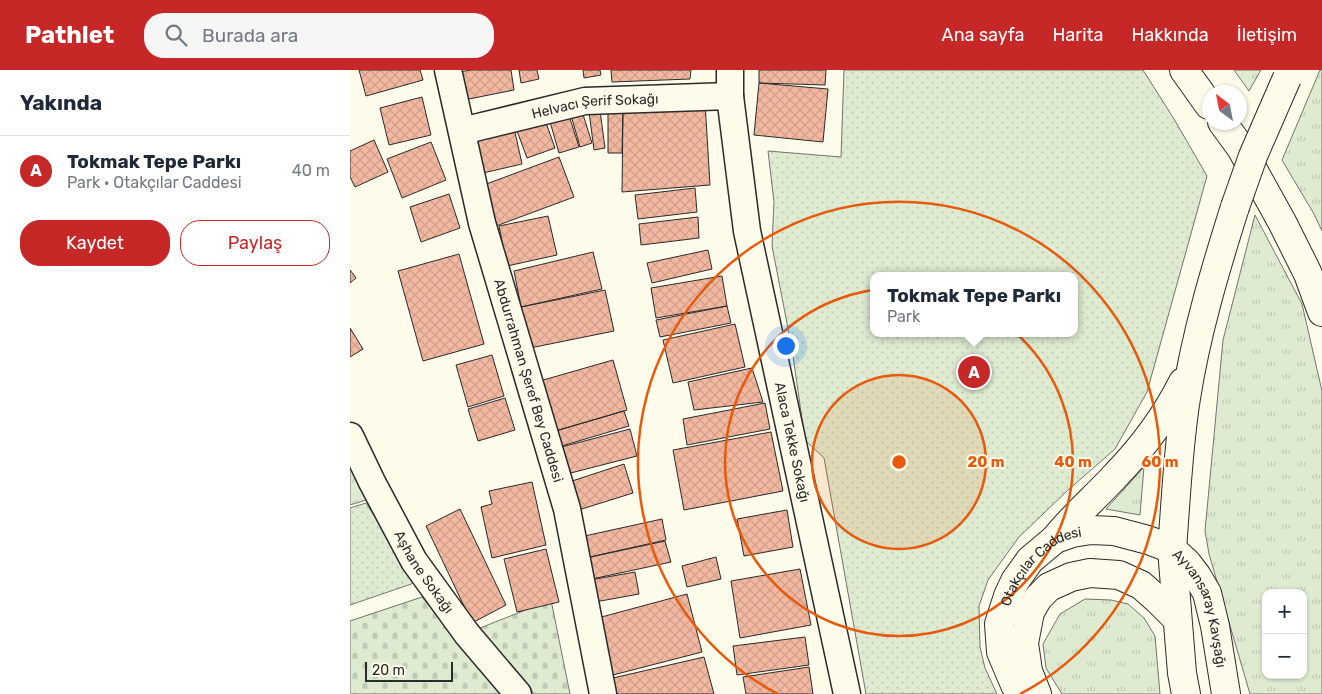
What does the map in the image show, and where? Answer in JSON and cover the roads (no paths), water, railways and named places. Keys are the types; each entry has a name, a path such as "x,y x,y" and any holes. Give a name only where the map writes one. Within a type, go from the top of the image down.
{"main road":[{"path":"1184,70 1202,94"},
{"path":"1172,549 1180,452 1186,399 1193,363 1218,263 1235,208 1253,156 1289,74"},
{"path":"1228,130 1241,148 1282,222 1308,274 1322,312"},
{"path":"1055,539 1068,522 1117,474 1142,446 1177,394 1193,363"},
{"name":"Otakçılar Caddesi","path":"1020,694 1001,652 999,624 1008,596 1030,560 1055,539 1072,533 1091,530 1114,532 1148,540 1172,549"},
{"name":"Ayvansaray Kavşağı","path":"1172,549 1182,673 1186,694"},
{"name":"Ayvansaray Kavşağı","path":"1172,549 1187,563 1207,593 1215,626 1226,694"},
{"name":"Otakçılar Caddesi","path":"1037,694 1028,671 1024,643 1030,612 1038,598 1049,587 1071,577 1090,573 1119,574 1141,585 1178,619"}],"street":[{"name":"Abdurrahman Şeref Bey Caddesi","path":"448,70 482,223 567,509 603,694"},
{"name":"Alaca Tekke Sokağı","path":"730,70 730,96 747,232 847,694"},
{"name":"Helvacı Şerif Sokağı","path":"462,131 585,101 730,96"},
{"name":"Aşhane Sokağı","path":"350,436 414,561 467,634 518,694"}],"place":[{"name":"Tokmak Tepe Parkı","path":"974,372"}]}
